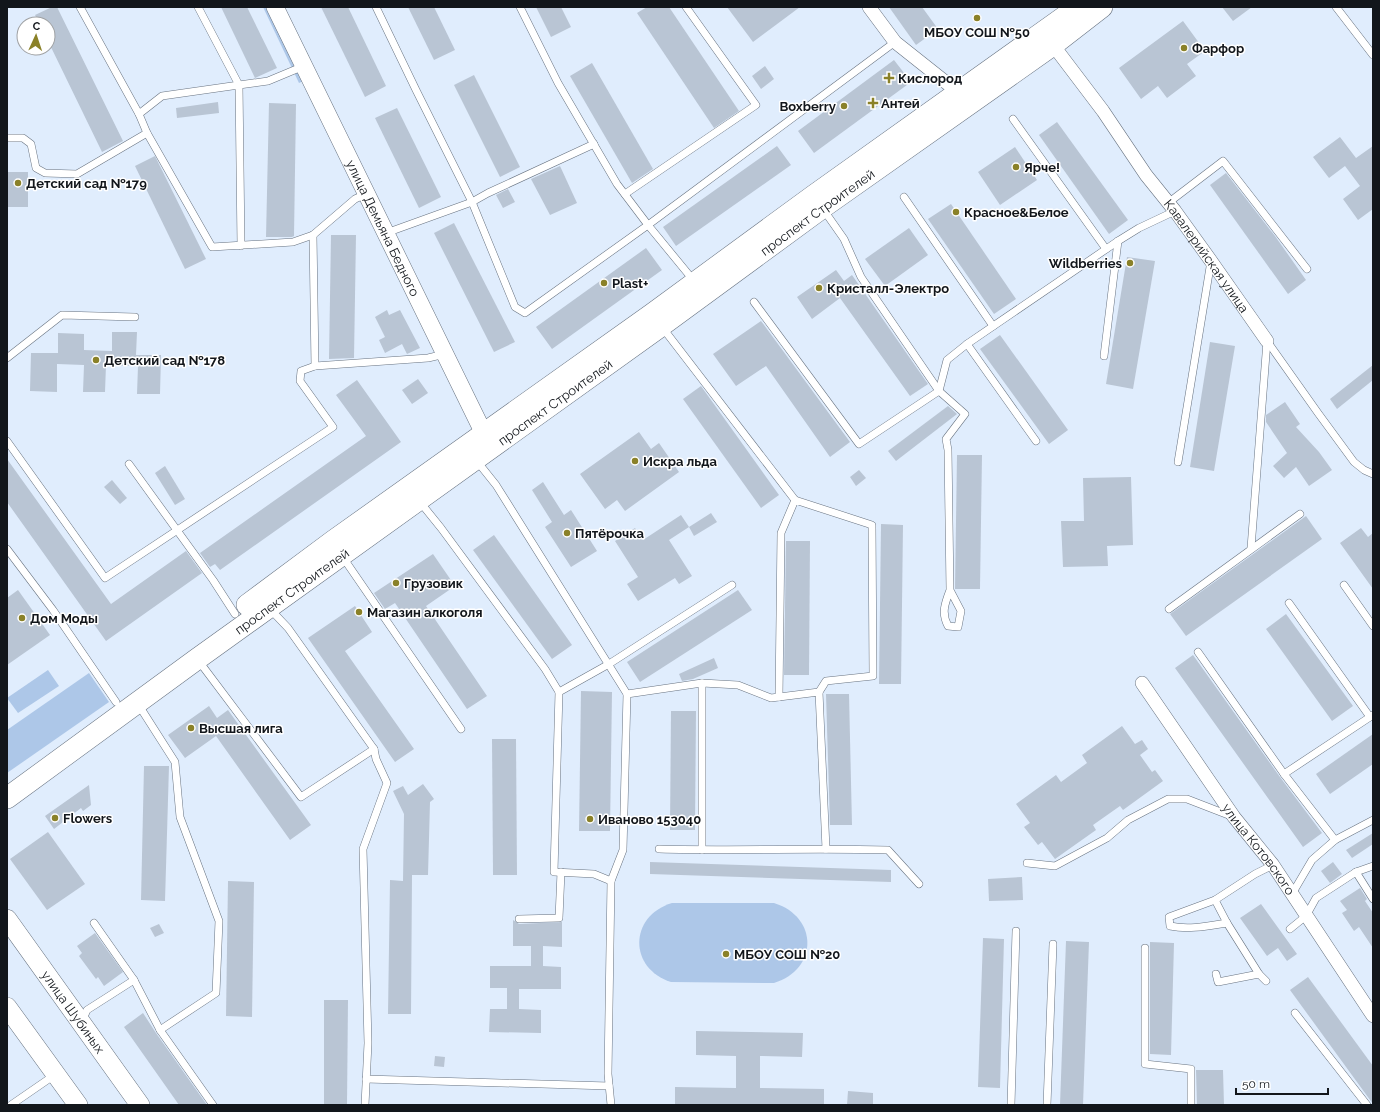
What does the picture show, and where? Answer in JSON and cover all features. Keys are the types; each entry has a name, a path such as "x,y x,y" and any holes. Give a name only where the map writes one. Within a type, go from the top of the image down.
{"main road":[{"name":"проспект Строителей","path":"1048,39 1078,7"},
{"name":"проспект Строителей","path":"265,601 342,556 419,500 484,447 696,282 813,196 963,99 1048,39 1102,7"},
{"name":"проспект Строителей","path":"7,783 116,702 265,601 333,541 484,447 661,326 822,208 963,99"},
{"name":"проспект Строителей","path":"7,798 197,659 239,620"},
{"name":"улица Шубиных","path":"7,919 140,1105"},
{"path":"7,1007 78,1105"}],"street":[{"path":"869,7 895,42 963,99"},
{"name":"улица Демьяна Бедного","path":"278,8 446,354 484,447"},
{"name":"Кавалерийская улица","path":"1048,39 1103,111 1146,175 1172,207 1268,341"},
{"name":"улица Котовского","path":"1142,683 1234,817 1273,865 1373,1016"}],"lane":[{"path":"198,7 239,85 241,246"},
{"path":"376,7 472,202 515,307 525,313 648,225 895,42"},
{"path":"520,7 558,83 617,184 648,225 696,282"},
{"path":"625,194 756,105 686,7"},
{"path":"1336,7 1373,55"},
{"path":"82,8 139,114 147,133 212,247 293,242 313,235 355,199 367,193"},
{"path":"139,114 162,96 268,81 305,66"},
{"path":"1013,119 1106,249"},
{"path":"7,138 23,138 31,144 36,168 45,173 77,174 147,133"},
{"path":"386,233 472,202 488,193 594,144"},
{"path":"754,302 859,444 939,391 947,360 967,344 1106,249 1172,207 1223,161 1307,269"},
{"path":"904,197 993,326"},
{"path":"822,208 844,239 861,277 939,391 965,414 946,439 948,450 950,590 945,602 944,618 948,626 958,627 961,611 950,590"},
{"path":"313,235 315,366"},
{"path":"1104,356 1118,241"},
{"path":"1178,462 1211,261"},
{"path":"7,358 62,314 135,316"},
{"path":"661,326 795,500 872,525 873,676 826,681 819,692 826,849"},
{"path":"1252,548 1268,341"},
{"name":"Кавалерийская улица","path":"1268,341 1354,462 1364,470 1373,474"},
{"path":"967,344 1036,442"},
{"path":"7,441 105,578 333,427 300,381 301,371 315,366 428,358 446,354"},
{"path":"484,447 496,485 627,694 623,850 611,881 608,1074 611,1105"},
{"path":"129,464 239,620"},
{"path":"419,500 446,534 545,669 559,692 554,872 594,874 611,881"},
{"path":"779,697 781,533 795,500"},
{"path":"1169,609 1300,514"},
{"path":"8,555 61,622 116,702"},
{"path":"342,556 461,729"},
{"path":"559,692 609,664 732,585"},
{"path":"1344,585 1373,626"},
{"path":"265,601 288,628 374,749 376,759 387,783 363,849 368,1043 365,1105"},
{"path":"1284,774 1372,716 1289,603"},
{"path":"1198,652 1284,774 1335,840"},
{"path":"197,659 301,797 374,749"},
{"path":"627,694 702,683 738,685 771,698 819,692"},
{"path":"702,683 702,850"},
{"path":"137,703 175,762 180,817 219,921 216,993 160,1030"},
{"path":"1027,863 1055,866 1107,838 1128,820 1168,799 1187,799 1234,817"},
{"path":"1292,894 1312,860 1335,840 1373,820"},
{"path":"659,849 888,850 920,884"},
{"path":"1227,923 1203,927 1181,928 1170,926 1169,917 1215,900 1255,874 1273,865"},
{"path":"1290,929 1306,916 1316,898 1356,872 1373,866"},
{"path":"519,919 559,918 561,872"},
{"path":"1356,872 1373,899"},
{"path":"1215,900 1227,923 1259,974 1266,981"},
{"path":"94,923 134,980 160,1030 213,1105"},
{"path":"1011,1105 1016,931"},
{"path":"1047,1105 1053,944"},
{"path":"1145,948 1145,1064 1191,1069 1191,1105"},
{"path":"1216,974 1218,982 1259,974"},
{"path":"81,1023 87,1010 134,980"},
{"path":"1295,1013 1366,1105"},
{"path":"12,1105 56,1074"},
{"path":"366,1079 609,1086"}],"shaded area":[{"path":"263,7 273,7 308,79 299,83"},
{"path":"48,670 59,686 18,713 7,698"},
{"path":"89,673 109,702 7,773 7,730"},
{"path":"672,903 774,903 789,910 799,920 805,931 807,943 805,956 799,967 788,976 774,983 671,982 657,975 647,966 641,954 639,942 641,930 648,919 658,910"}],"building":[{"path":"52,7 57,7 123,141 102,152 55,56 56,16 35,15"},
{"path":"221,7 247,7 277,68 255,78"},
{"path":"321,7 348,7 386,86 365,97"},
{"path":"408,7 434,7 455,50 434,60"},
{"path":"536,7 561,7 571,27 551,37"},
{"path":"647,7 669,7 739,111 714,128 637,13"},
{"path":"727,7 800,7 753,42"},
{"path":"889,7 922,7 938,29 916,45"},
{"path":"1222,7 1252,7 1233,21"},
{"path":"1183,21 1205,51 1187,64 1196,76 1167,98 1158,86 1141,99 1119,68"},
{"path":"894,60 911,82 814,153 798,131"},
{"path":"592,63 653,169 632,183 570,76"},
{"path":"765,66 774,79 761,89 752,76"},
{"path":"474,75 520,167 500,177 454,85"},
{"path":"218,102 219,113 177,118 176,108"},
{"path":"269,103 296,104 294,236 292,237 266,237"},
{"path":"397,108 441,197 419,208 375,118"},
{"path":"1057,122 1128,220 1109,234 1039,135"},
{"path":"1340,137 1356,158 1373,146 1373,209 1358,220 1343,199 1360,186 1345,166 1329,178 1313,157"},
{"path":"777,146 791,165 676,246 663,227"},
{"path":"1015,147 1037,180 1000,205 978,172"},
{"path":"155,156 206,259 185,269 135,166"},
{"path":"560,166 577,203 550,215 531,179"},
{"name":"Детский сад №179","path":"7,172 28,172 28,207 7,207"},
{"path":"1226,173 1275,236 1306,280 1288,294 1210,185"},
{"path":"508,189 515,202 503,208 496,195"},
{"path":"951,204 1016,299 994,314 928,219"},
{"path":"454,223 515,342 494,352 434,233"},
{"path":"909,228 928,255 885,286 865,259"},
{"path":"331,235 356,235 354,358 329,359"},
{"path":"646,248 662,270 552,349 536,327"},
{"path":"1127,257 1155,261 1133,389 1106,384"},
{"path":"836,270 844,281 852,275 928,384 910,396 840,298 812,319 797,297"},
{"path":"387,310 389,315 400,310 420,348 407,354 402,344 385,353 379,340 385,337 375,317"},
{"path":"761,321 850,442 830,457 766,366 736,386 713,354"},
{"name":"Детский сад №178","path":"112,332 137,332 136,355 161,355 160,394 137,394 138,366 106,365 105,392 83,392 84,365 57,364 57,392 30,391 31,353 58,353 58,333 84,334 84,350 112,351"},
{"path":"1000,335 1068,430 1049,444 980,349"},
{"path":"1210,342 1235,346 1214,471 1190,467"},
{"path":"1373,365 1373,380 1337,409 1330,399"},
{"path":"418,379 428,393 412,404 402,390"},
{"path":"357,380 401,442 220,570 215,564 210,567 200,553 366,436 336,395"},
{"path":"701,386 779,495 761,508 683,399"},
{"path":"1285,402 1300,424 1296,427 1319,452 1332,470 1309,486 1296,467 1284,478 1273,466 1287,453 1266,422 1266,415"},
{"path":"948,406 957,414 896,461 888,451"},
{"name":"Искра льда","path":"639,432 651,449 659,443 679,472 625,511 617,500 605,509 580,474"},
{"path":"957,455 982,455 980,589 955,589"},
{"path":"7,459 111,604 186,551 202,573 106,641 7,502"},
{"path":"165,466 185,499 175,505 155,473"},
{"path":"859,470 866,478 856,486 850,477"},
{"path":"1131,477 1133,545 1107,546 1108,566 1063,567 1061,521 1084,521 1083,478"},
{"path":"112,480 127,498 120,504 104,487"},
{"path":"543,482 564,515 571,510 597,551 571,567 545,527 552,522 532,490"},
{"path":"711,513 717,522 694,536 689,527"},
{"path":"681,515 689,527 669,540 692,576 679,584 675,578 638,601 627,584 638,577 615,541 635,528 643,540"},
{"path":"1306,516 1322,539 1186,636 1170,614"},
{"path":"881,524 903,525 901,684 879,684"},
{"path":"1361,528 1368,537 1373,533 1373,589 1340,543"},
{"path":"494,535 572,645 552,659 473,550"},
{"path":"786,541 810,541 809,675 784,675"},
{"path":"433,554 455,586 426,606 487,696 467,709 395,603 385,609 374,593"},
{"name":"Дом Моды","path":"18,590 50,635 7,665 7,598"},
{"path":"738,590 752,610 640,682 627,662"},
{"path":"355,606 372,632 345,651 414,749 395,762 308,638"},
{"path":"1286,614 1353,706 1332,721 1266,629"},
{"path":"1193,655 1322,833 1303,847 1175,668"},
{"path":"714,658 718,668 693,679 682,681 679,674"},
{"path":"581,691 612,692 610,831 579,831"},
{"path":"826,694 849,694 852,825 830,825"},
{"path":"209,706 217,718 228,710 311,825 290,840 216,736 185,758 168,735"},
{"path":"671,711 696,711 695,830 670,830"},
{"path":"1122,726 1135,744 1142,740 1148,749 1140,755 1152,772 1155,770 1163,781 1123,810 1120,806 1093,825 1096,830 1055,859 1042,842 1038,845 1024,827 1030,823 1016,804 1056,775 1061,782 1087,763 1082,755"},
{"path":"1373,734 1373,764 1330,794 1316,774"},
{"path":"492,739 516,739 517,875 493,875"},
{"path":"144,766 169,766 165,901 141,900"},
{"path":"423,784 434,799 430,802 428,875 412,875 411,1014 388,1014 390,880 403,881 404,814 393,791 403,786 408,795"},
{"path":"89,785 91,805 83,811 81,808 54,829 45,816"},
{"path":"48,832 85,884 47,910 10,859"},
{"path":"1373,833 1373,844 1352,858 1346,850"},
{"path":"650,862 891,870 891,882 650,874"},
{"path":"1333,862 1342,874 1330,883 1321,871"},
{"path":"1022,877 1023,900 989,901 988,879"},
{"path":"228,881 254,882 252,1017 226,1016"},
{"path":"1360,888 1367,899 1365,901 1373,913 1373,948 1359,927 1354,931 1342,913 1347,910 1340,901"},
{"path":"1261,904 1297,954 1287,961 1278,948 1267,956 1240,918"},
{"path":"513,920 519,924 562,922 562,947 543,946 543,966 561,967 561,989 519,989 519,1009 541,1010 541,1033 489,1032 490,1009 507,1009 507,988 490,988 490,966 531,966 531,946 513,946"},
{"path":"159,924 164,933 155,937 150,928"},
{"path":"95,933 123,972 104,986 98,977 96,979 79,956 82,953 77,946"},
{"path":"983,938 1004,939 1000,1088 978,1087"},
{"path":"1066,941 1089,942 1083,1105 1060,1105"},
{"path":"1150,942 1174,943 1171,1055 1150,1054"},
{"path":"1308,977 1373,1066 1373,1104 1290,990"},
{"path":"324,1000 348,1000 347,1105 324,1105"},
{"path":"143,1013 207,1105 179,1105 124,1027"},
{"path":"696,1031 803,1033 802,1057 760,1056 760,1088 824,1089 824,1105 675,1105 675,1087 736,1088 736,1056 696,1055"},
{"path":"435,1056 445,1057 444,1067 434,1066"},
{"path":"1196,1070 1223,1070 1224,1105 1197,1105"},
{"path":"848,1091 873,1093 873,1105 847,1105"}],"place":[{"name":"МБОУ СОШ №50","path":"977,18"},
{"name":"Фарфор","path":"1184,48"},
{"name":"Кислород","path":"889,78"},
{"name":"Антей","path":"873,103"},
{"name":"Boxberry","path":"844,106"},
{"name":"Ярче!","path":"1016,167"},
{"name":"Детский сад №179","path":"18,183"},
{"name":"Красное&Белое","path":"956,212"},
{"name":"Wildberries","path":"1130,263"},
{"name":"Plast+","path":"604,283"},
{"name":"Кристалл-Электро","path":"819,288"},
{"name":"Детский сад №178","path":"96,360"},
{"name":"Искра льда","path":"635,461"},
{"name":"Пятёрочка","path":"567,533"},
{"name":"Грузовик","path":"396,583"},
{"name":"Магазин алкоголя","path":"359,612"},
{"name":"Дом Моды","path":"22,618"},
{"name":"Высшая лига","path":"191,728"},
{"name":"Flowers","path":"55,818"},
{"name":"Иваново 153040","path":"590,819"},
{"name":"МБОУ СОШ №20","path":"726,954"}]}
